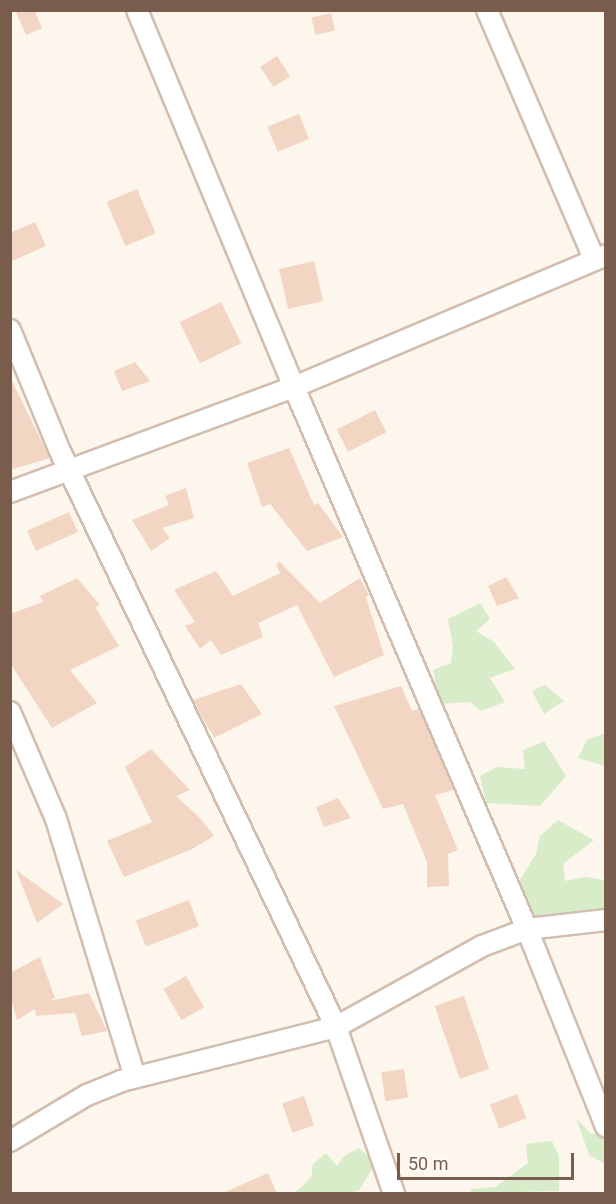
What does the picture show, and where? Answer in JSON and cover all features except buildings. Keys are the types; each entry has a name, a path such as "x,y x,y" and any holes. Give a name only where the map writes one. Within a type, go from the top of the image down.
{"street":[{"path":"138,10 294,387 527,929 606,1127"},
{"path":"10,492 294,387 600,257 488,10"},
{"path":"10,330 70,470 179,705 336,1028 394,1194"},
{"path":"10,712 56,819 135,1077"},
{"path":"10,1141 87,1095 135,1077 336,1028 482,946 527,929 606,920"}],"green space":[{"path":"480,603 490,619 476,631 494,642 515,669 490,678 505,702 481,711 470,702 439,704 433,670 451,663 453,646 448,619"},
{"path":"545,685 564,701 544,714 532,691"},
{"path":"605,733 605,766 578,758 587,740"},
{"path":"544,741 566,776 540,806 486,803 480,776 497,767 525,769 523,750"},
{"path":"558,820 594,840 563,864 565,881 585,877 605,880 605,912 532,920 515,888 536,854 540,836"},
{"path":"576,1118 591,1134 605,1133 605,1164 589,1155"},
{"path":"552,1141 559,1156 559,1191 470,1193 472,1189 495,1187 528,1163 526,1144"},
{"path":"359,1148 376,1163 359,1190 350,1193 293,1194 311,1178 313,1164 326,1153 337,1166 344,1156"}]}
